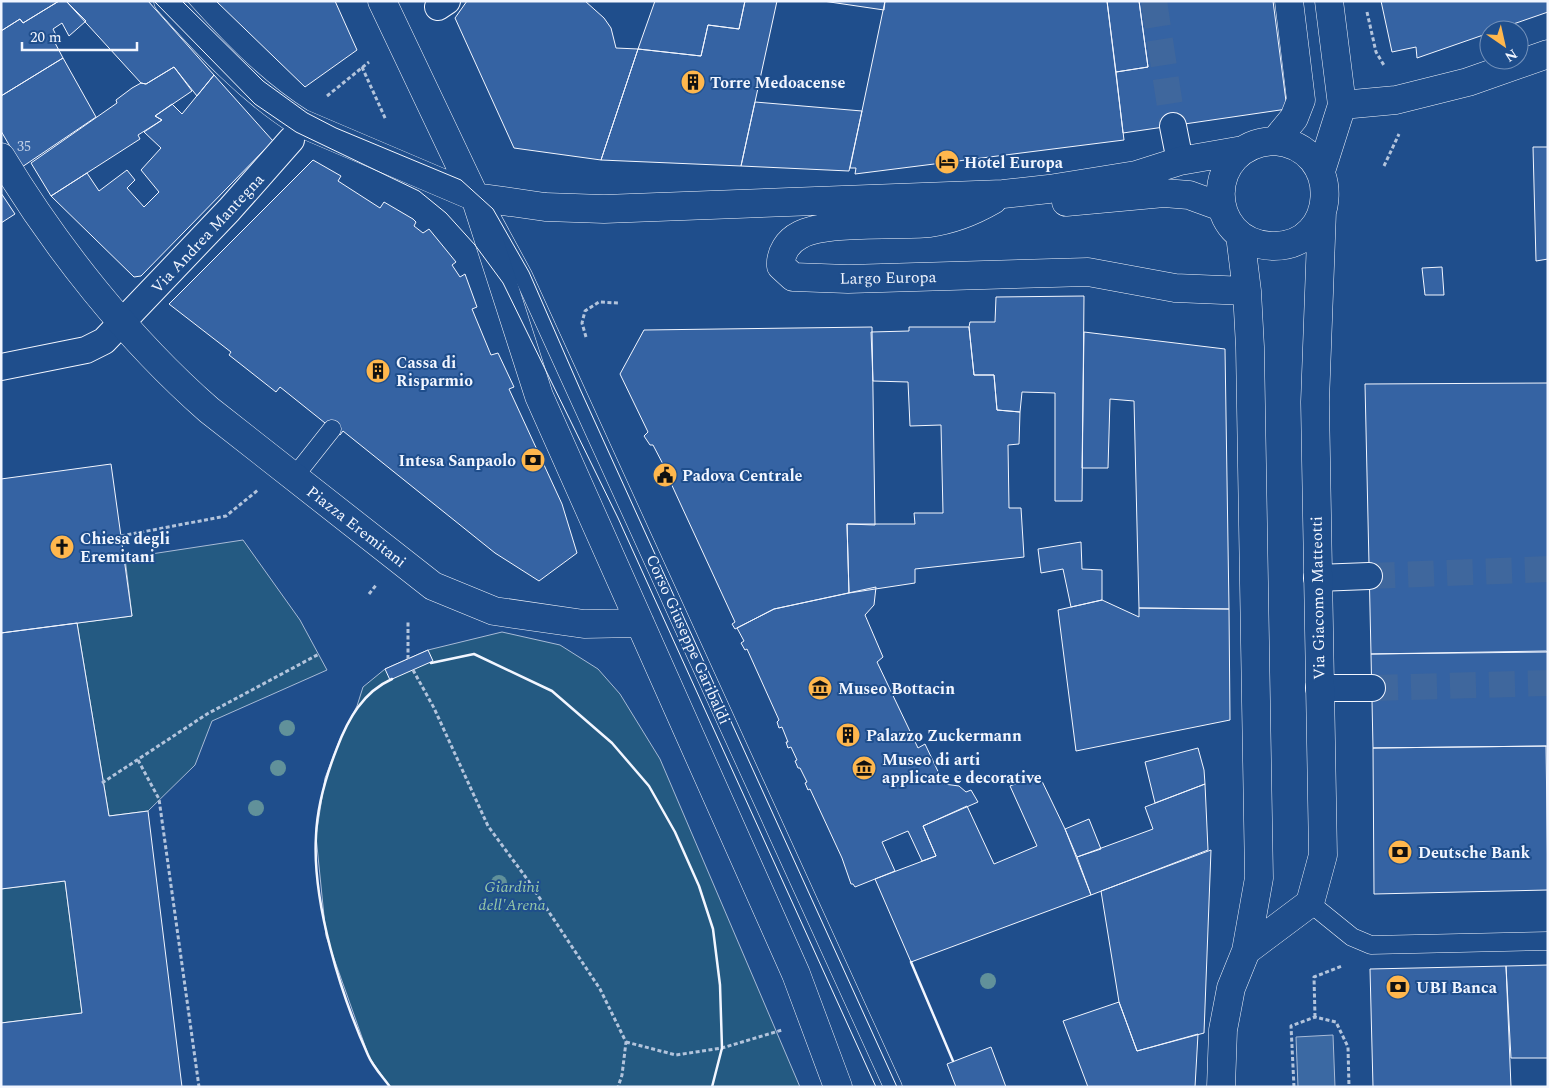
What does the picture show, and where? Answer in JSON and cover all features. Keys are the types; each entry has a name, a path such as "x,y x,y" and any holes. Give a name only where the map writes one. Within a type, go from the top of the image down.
{"street":[{"name":"Largo Europa","path":"168,1 199,36 274,106 317,131 475,198 546,207 604,209 1003,194 1049,190 1136,174"},
{"name":"Corso Giuseppe Garibaldi","path":"382,1 475,198 540,396 796,974 838,1087"},
{"path":"1275,141 1294,118 1301,100 1289,1"},
{"name":"Via Giacomo Matteotti","path":"1321,171 1342,105 1329,1"},
{"path":"1342,105 1396,100 1468,82 1548,54"},
{"path":"1173,126 1180,161"},
{"name":"Via Andrea Mantegna","path":"122,324 291,140"},
{"name":"Via Giacomo Matteotti","path":"1136,174 1180,161 1243,150 1258,143 1275,141 1291,144 1305,151 1321,171 1326,195 1322,211 1315,402 1323,855 1310,903"},
{"path":"1221,1087 1223,1030 1231,988 1246,951 1259,878 1252,404 1247,291 1240,235 1229,223 1222,208 1220,192 1224,175 1231,161 1243,150"},
{"name":"Piazza Eremitani","path":"1,157 30,204 122,324 174,379 433,586 463,600 494,611 584,624 640,624"},
{"path":"1003,194 1037,204 1164,193 1189,195 1222,208"},
{"name":"Largo Europa","path":"1003,194 972,212 931,222 829,227 800,235 788,244 780,256 781,266 793,277 848,279 1088,272 1175,288 1247,291"},
{"name":"Via Giacomo Matteotti","path":"1240,235 1263,245 1287,244 1309,232 1322,211"},
{"path":"1,366 86,350 104,341 122,324"},
{"path":"1317,578 1369,576"},
{"path":"1319,688 1372,688"},
{"path":"1246,951 1310,903"}],"lane":[{"name":"Corso Giuseppe Garibaldi","path":"475,198 488,211 523,275 893,1087"},
{"path":"288,472 332,429"},
{"path":"1310,903 1352,937 1371,945 1548,940"}],"path":[{"path":"1367,10 1376,52 1386,68"},
{"path":"321,102 369,62"},
{"path":"362,67 386,120"},
{"path":"1384,166 1400,133"},
{"path":"587,343 582,324 585,312 599,302 618,303"},
{"path":"121,536 226,516 256,492 288,472"},
{"path":"408,622 408,659"},
{"path":"102,783 207,714 319,654"},
{"path":"413,670 434,708 488,826 527,879 600,989 626,1042 622,1075 618,1087"},
{"path":"138,760 160,798 199,1087"},
{"path":"1315,1017 1314,977 1340,966 1348,966"},
{"path":"1294,1087 1291,1026 1315,1017 1336,1022 1348,1047 1349,1087"},
{"path":"626,1042 676,1055 722,1048 784,1029"}],"green space":[{"path":"243,540 300,620 327,670 212,721 195,765 148,811 109,816 77,623 132,616 125,558"},
{"name":"Giardini dell'Arena","path":"502,632 560,645 598,669 620,694 660,759 800,1087 390,1087 369,1057 326,936 316,836 325,778 340,739 357,706 363,687 385,669 428,650"},
{"path":"65,881 82,1013 1,1023 1,889"}],"shaded area":[{"path":"1333,1035 1335,1087 1298,1087 1296,1037"}],"building":[{"path":"1,1 59,1 23,23 20,19 1,31"},
{"path":"59,1 66,1 86,21 69,36 62,23 53,29 58,39 54,41 63,58 1,96 1,31 20,19 23,23"},
{"path":"66,1 148,1 214,75 197,96 174,67 146,84 141,83"},
{"path":"216,1 335,1 357,50 305,87"},
{"path":"467,1 585,1 604,18 611,28 616,48 638,49 601,160 514,148 455,18"},
{"path":"655,1 745,1 739,29 708,25 701,56 638,49"},
{"name":"Torre Medoacense","path":"745,1 777,1 741,166 601,160 638,49 701,56 708,25 739,29"},
{"path":"823,1 885,1 884,10"},
{"path":"885,1 1107,1 1124,140 855,174 856,168 850,168"},
{"path":"1107,1 1139,1 1148,67 1116,72"},
{"path":"1139,1 1273,1 1287,109 1123,133 1116,72 1148,67"},
{"path":"1381,1 1548,1 1548,12 1525,20 1479,20 1479,36 1417,58 1416,47 1392,52"},
{"path":"63,58 96,117 22,167 1,131 1,96"},
{"path":"174,67 192,91 155,116 162,120 138,135 140,139 51,196 31,163 117,103 116,100 132,88 141,83 146,84"},
{"path":"214,75 273,141 141,276 134,277 51,196 87,173 99,191 127,170 135,180 127,188 144,207 159,192 141,170 161,148 144,132 162,120 155,116 172,104 182,114"},
{"path":"755,102 862,111 849,171 741,166"},
{"path":"1533,147 1548,147 1548,259 1536,261"},
{"name":"Cassa di Risparmio","path":"313,160 341,176 338,181 380,208 384,202 413,219 416,222 414,226 423,233 429,229 456,262 452,265 460,277 465,274 477,307 472,309 491,355 498,353 514,387 509,389 562,504 577,553 539,581 495,553 343,431 340,435 280,387 276,392 229,355 231,352 169,304"},
{"path":"1,193 15,214 1,223"},
{"path":"1442,267 1444,295 1425,295 1422,268"},
{"path":"1084,296 1082,501 1055,501 1055,393 1022,392 1020,412 997,410 994,375 974,375 969,327 970,322 995,322 996,297"},
{"path":"872,327 875,525 847,524 849,593 774,609 735,629 732,624 735,622 669,479 667,480 662,469 665,468 653,445 650,445 644,436 648,432 620,374 644,330"},
{"path":"909,327 969,327 974,375 994,375 997,410 1020,412 1019,444 1008,445 1009,508 1021,508 1024,557 915,569 915,583 849,593 847,524 915,524 914,513 943,513 941,425 910,426 908,382 873,381 871,332 909,331"},
{"path":"1084,332 1225,349 1229,609 1139,608 1134,401 1110,399 1108,468 1082,468"},
{"path":"1548,383 1548,652 1371,654 1365,384"},
{"name":"Chiesa degli Eremitani","path":"111,464 132,616 1,633 1,479"},
{"path":"1081,542 1082,569 1102,570 1102,600 1071,607 1063,569 1041,573 1038,549"},
{"name":"Palazzo Zuckermann","path":"876,587 874,605 865,615 883,657 877,662 918,748 925,744 944,784 959,786 966,792 971,790 978,802 923,826 936,856 922,861 908,831 882,842 895,871 855,887 851,884 842,858 810,789 808,790 805,783 807,782 800,768 798,768 795,761 797,760 791,747 788,748 786,742 788,742 782,727 779,728 777,722 779,720 747,649 745,650 741,643 744,641 737,628 774,609"},
{"path":"1102,600 1139,617 1139,608 1229,609 1230,720 1076,751 1058,610"},
{"path":"77,623 109,816 148,811 182,1087 1,1087 1,1023 82,1013 65,881 1,889 1,633"},
{"path":"428,650 433,661 390,680 385,669"},
{"path":"1548,652 1548,746 1373,748 1371,654"},
{"path":"1546,746 1548,890 1374,894 1373,748"},
{"path":"1198,748 1204,770 1205,784 1155,803 1145,762"},
{"path":"1039,775 1065,829 1091,895 911,962 875,879 936,856 923,826 967,806 994,864 1037,846 1010,786"},
{"path":"1205,784 1208,850 1091,895 1077,857 1153,829 1145,807"},
{"path":"1089,819 1101,849 1077,857 1065,829"},
{"path":"1211,850 1204,1033 1137,1051 1119,1002 1101,891"},
{"path":"1548,965 1548,1058 1511,1058 1506,966"},
{"path":"1506,966 1511,1087 1373,1087 1370,969"},
{"path":"1119,1002 1137,1051 1198,1034 1195,1087 1088,1087 1063,1021"},
{"path":"991,1047 1006,1087 956,1087 947,1064"}],"tunnel":[{"path":"1154,1 1173,126"},
{"path":"1369,576 1548,569"},
{"path":"1372,688 1548,683"}],"tram line":[{"path":"154,1 255,104 296,132 419,191 446,213 475,245 503,283 618,518 876,1087"},
{"path":"182,1 263,81 307,113 336,128 461,180 493,209 529,272 580,389 897,1087"}],"wall":[{"path":"431,663 474,654 552,691 612,743 649,786 675,832 699,886 713,929 720,985 722,1048 712,1087"},
{"path":"390,1087 375,1068 368,1055 348,1005 330,948 319,890 316,836 320,802 326,780 346,727 365,699 373,691 392,679"},
{"path":"911,962 953,1061"}],"place":[{"name":"Torre Medoacense","path":"693,82"},
{"name":"Hotel Europa","path":"947,162"},
{"name":"Cassa di Risparmio","path":"378,371"},
{"name":"Intesa Sanpaolo","path":"533,460"},
{"name":"Padova Centrale","path":"665,475"},
{"name":"Chiesa degli Eremitani","path":"62,547"},
{"name":"Museo Bottacin","path":"820,688"},
{"name":"Palazzo Zuckermann","path":"848,735"},
{"name":"Museo di arti applicate e decorative","path":"864,768"},
{"name":"Deutsche Bank","path":"1400,852"},
{"name":"UBI Banca","path":"1398,987"}]}
